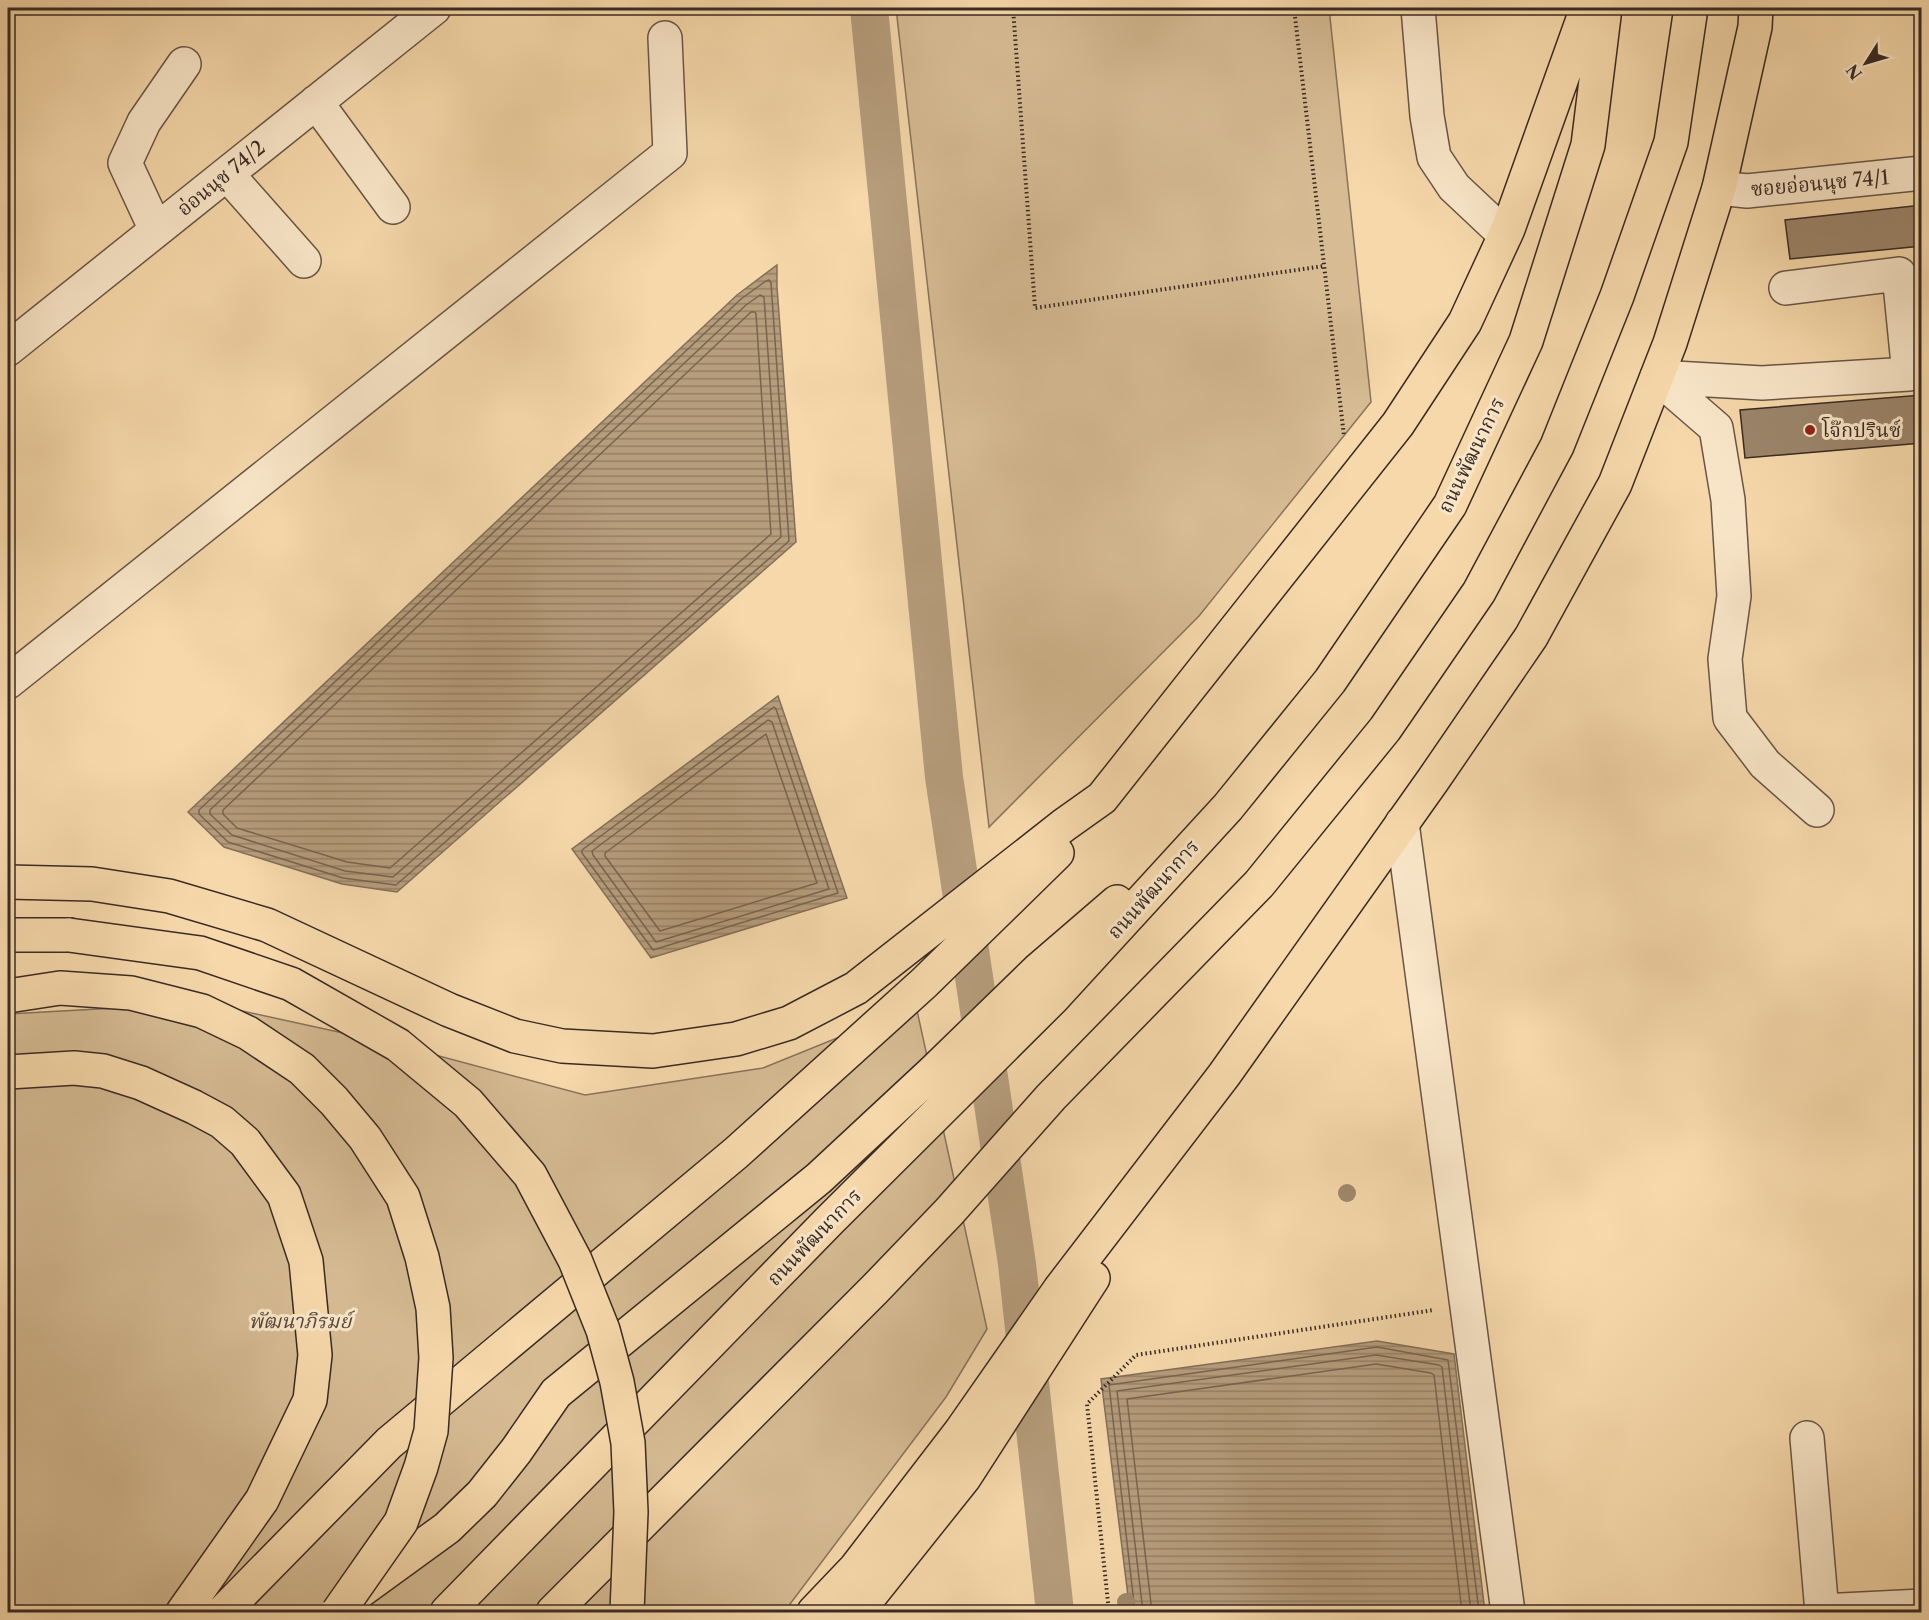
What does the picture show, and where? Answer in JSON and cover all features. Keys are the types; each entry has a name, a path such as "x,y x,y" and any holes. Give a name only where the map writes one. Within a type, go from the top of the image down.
{"main road":[{"path":"223,1612 388,1443 736,1153 924,983 1102,798 1398,424 1464,322 1505,235 1587,8"},
{"name":"ถนนพัฒนาการ","path":"447,1612 830,1220 1052,999 1228,807 1330,681 1450,505 1526,341 1588,145 1605,8"},
{"path":"553,1612 949,1212 1051,1097 1259,884 1385,729 1479,592 1557,446 1617,296 1671,142 1691,8"},
{"path":"814,1612 855,1569 961,1431 1065,1302 1531,637 1615,484 1670,344 1719,188 1755,27 1756,8"},
{"path":"329,1612 447,1528 488,1486 516,1451 556,1393 819,1178 933,1072 1038,969 1228,807"},
{"path":"8,882 92,884 169,896 267,925 449,1010 515,1036 562,1046 653,1051 736,1039 789,1023 856,988 908,947 1069,830"},
{"path":"8,934 69,935 200,953 291,984 398,1045 468,1103 530,1175 575,1260 603,1330 628,1443 631,1512 627,1612"},
{"path":"8,996 60,988 131,993 202,1011 248,1033 302,1070 334,1101 365,1138 403,1197 422,1257 433,1308 436,1358 431,1431 401,1522 338,1612"},
{"path":"8,1072 74,1068 103,1071 141,1083 222,1122 245,1142 284,1195 306,1261 315,1355 310,1400 262,1500 183,1612"},
{"path":"857,1612 964,1478 1065,1302"}],"street":[{"name":"อ่อนนุช 74/2","path":"8,349 434,8"},
{"path":"1418,8 1427,116 1434,157 1454,187 1505,235"},
{"path":"8,682 670,153 664,38"},
{"path":"156,230 125,163 144,122 184,64"},
{"path":"316,102 393,207"},
{"name":"ซอยอ่อนนุช 74/1","path":"1719,188 1747,191 1922,173"},
{"path":"227,174 304,261"},
{"path":"1657,377 1762,383 1909,374 1899,274 1786,288"},
{"path":"1657,377 1716,428 1728,500 1734,596 1725,659 1730,718 1765,764 1817,810"},
{"path":"1402,823 1509,1612"},
{"path":"1807,1438 1822,1612 1922,1606"}],"path":[{"path":"1013,8 1035,308 1324,266"},
{"path":"1294,8 1345,439"},
{"path":"1109,1612 1087,1404 1136,1355 1467,1305"}],"green space":[{"path":"896,8 1329,8 1371,402 1199,616 989,827"},
{"name":"พัฒนาภิรมย์","path":"206,1003 398,1045 585,1095 763,1068 916,1006 987,1329 946,1397 784,1612 8,1612 8,1014"}],"water":[{"path":"777,265 796,542 397,892 342,884 224,847 188,812 737,295"},
{"path":"778,696 847,898 651,958 572,849"},
{"path":"1377,1341 1454,1354 1485,1612 1130,1612 1101,1379"}],"building":[{"path":"1922,205 1922,246 1790,259 1785,220"},
{"path":"1922,395 1922,443 1745,458 1740,410"}],"waterway":[{"path":"869,8 944,777 1017,1264 1055,1612"}],"place":[{"name":"โจ๊กปรินซ์","path":"1810,430"}]}
